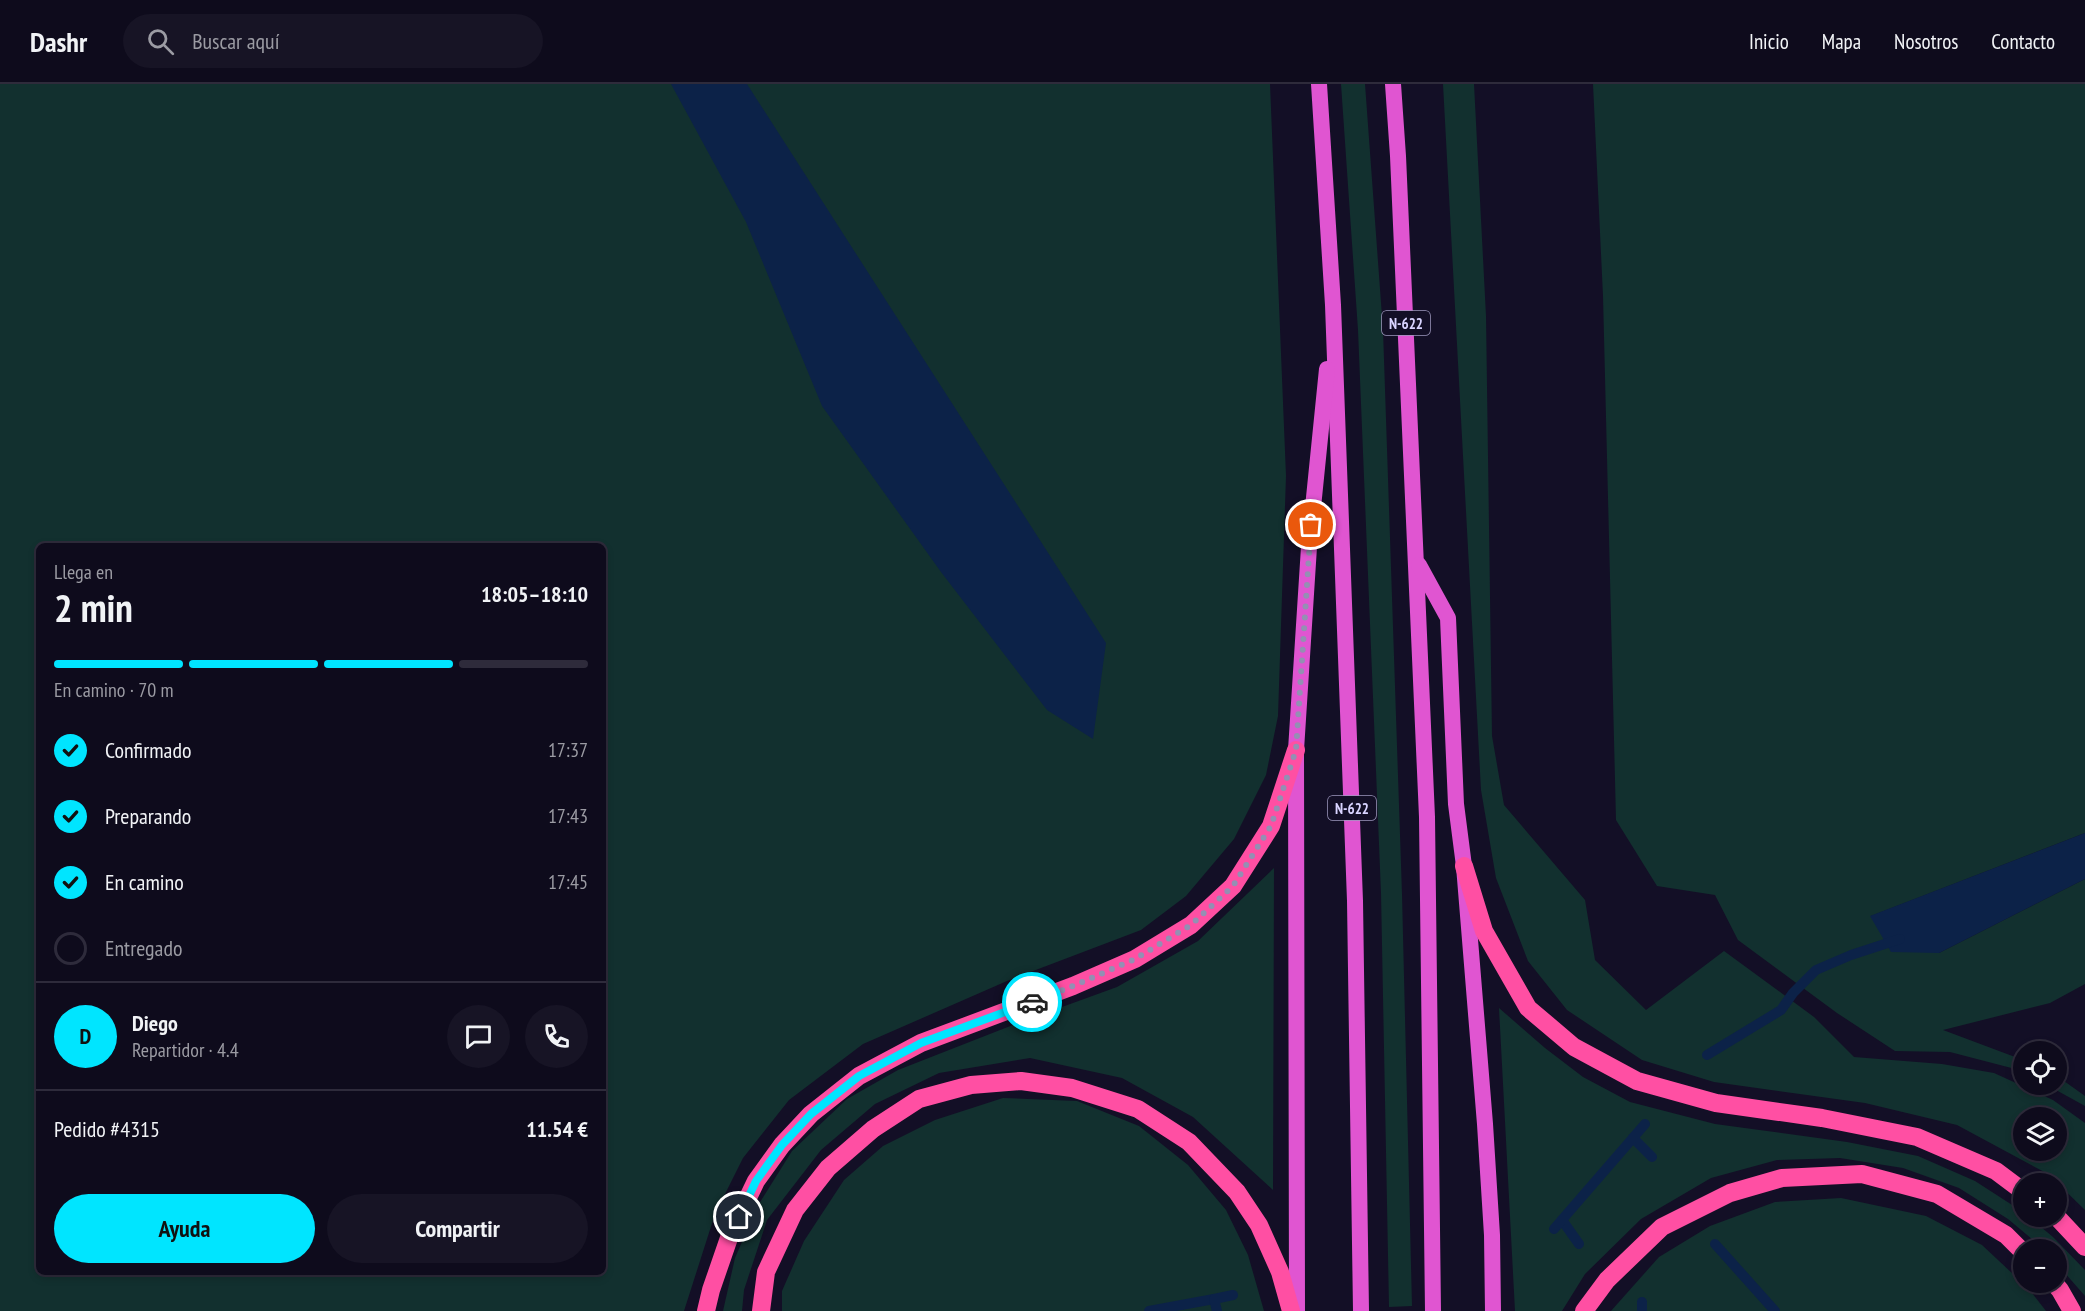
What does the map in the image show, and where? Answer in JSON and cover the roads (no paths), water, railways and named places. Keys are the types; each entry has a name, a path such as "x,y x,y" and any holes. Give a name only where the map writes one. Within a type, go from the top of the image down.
{"highway":[{"name":"N-622","path":"1319,84 1333,305 1355,900 1361,1311"},
{"name":"N-622","path":"1393,84 1417,562 1427,817 1433,1311"},
{"path":"1297,1311 1296,750 1309,547 1333,305"},
{"path":"1417,562 1448,618 1456,804 1464,866 1488,1170 1493,1311"},
{"path":"706,1311 730,1235 756,1181 782,1145 811,1114 859,1076 921,1043 1115,968 1135,959 1191,925 1233,886 1271,826 1296,750"},
{"path":"1464,866 1484,931 1527,1008 1574,1047 1637,1081 1716,1103 1822,1118 1917,1137 1996,1171 2013,1184"},
{"path":"761,1311 766,1272 785,1231 795,1210 828,1168 873,1129 918,1099 971,1085 1022,1081 1072,1088 1138,1109 1189,1142 1237,1192 1259,1225 1280,1272 1291,1311"},
{"path":"1584,1311 1607,1280 1662,1227 1730,1193 1782,1178 1862,1174 1937,1194 2006,1235 2013,1242"},
{"path":"2066,1227 2085,1247"},
{"path":"2062,1293 2072,1311"}],"water":[{"path":"671,84 747,84 1106,643 1093,739 1047,710 941,572 822,406 746,222"},
{"path":"2085,833 2085,879 1939,953 1891,952 1870,916"}],"waterway":[{"path":"1707,1055 1781,1010 1793,993 1816,970 1851,955 1900,939"},
{"path":"1554,1229 1645,1124"},
{"path":"1633,1138 1652,1157"},
{"path":"1562,1220 1579,1244"},
{"path":"1715,1244 1775,1311"},
{"path":"1217,1311 1214,1299 1233,1295"},
{"path":"1149,1311 1214,1299"},
{"path":"1642,1302 1642,1311"}]}
